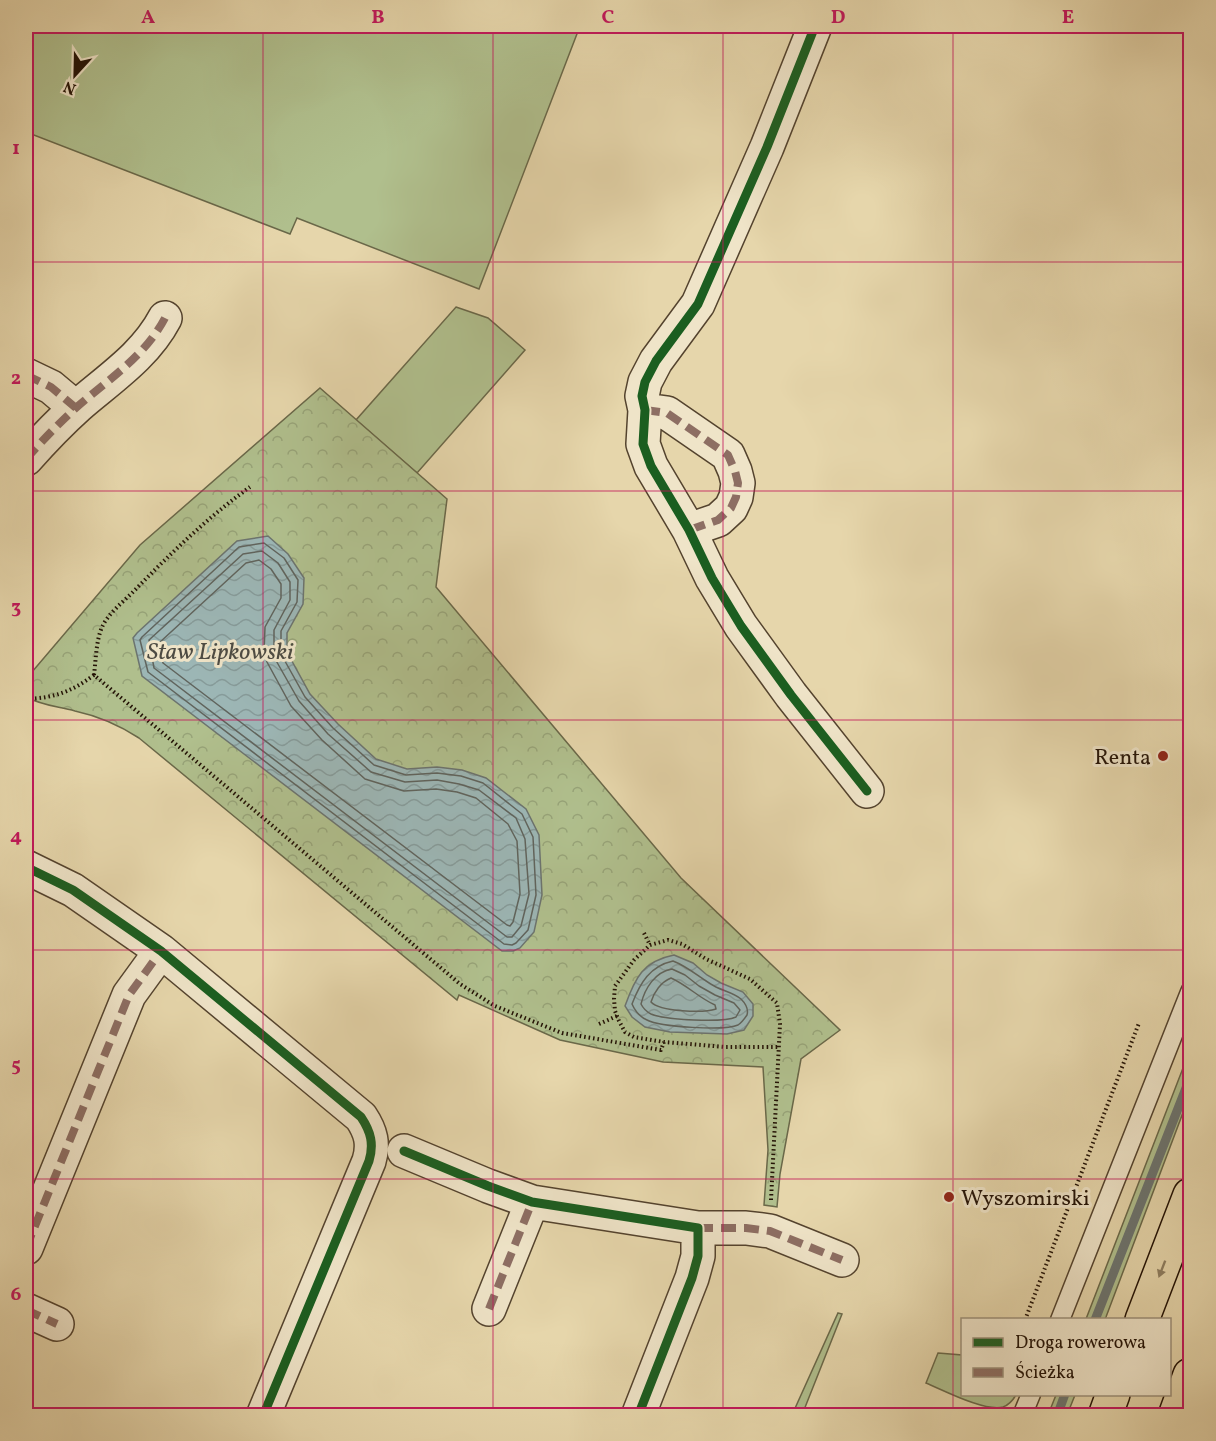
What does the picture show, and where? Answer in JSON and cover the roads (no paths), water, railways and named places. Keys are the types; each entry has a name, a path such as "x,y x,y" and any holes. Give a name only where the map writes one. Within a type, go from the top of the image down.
{"main road":[{"path":"1143,1318 1191,1195"},
{"path":"1175,1416 1191,1375"},
{"path":"1105,1416 1113,1396"}],"street":[{"path":"815,26 767,147 698,304 656,361 645,382 642,396 645,410 642,444 651,466 741,626 791,695 867,791"},
{"path":"26,459 76,408 138,356 156,334 165,318"},
{"path":"26,375 51,387 76,408"},
{"path":"645,410 667,413 728,456 735,471 738,483 736,497 731,508 718,520 689,530"},
{"path":"26,867 73,890 162,951 361,1116 369,1128 372,1138 369,1161 263,1416"},
{"path":"26,1248 129,995 162,951"},
{"path":"404,1151 532,1202 698,1228 746,1228 770,1231 842,1260"},
{"path":"489,1309 532,1202"},
{"path":"638,1416 692,1278 698,1256 698,1228"},
{"path":"26,1310 57,1324"}],"lane":[{"path":"1061,1318 1191,992"},
{"path":"1022,1416 1031,1396"}],"water":[{"name":"Staw Lipkowski","path":"268,536 288,554 304,578 303,604 287,633 287,652 310,694 338,724 376,759 407,769 437,767 462,770 486,778 526,809 539,835 542,895 534,932 520,948 513,951 502,951 142,676 133,638 137,633 237,541"},
{"path":"674,955 693,963 721,983 743,992 753,1004 753,1016 744,1030 727,1034 670,1032 645,1027 632,1017 625,1006 637,979 648,966"}],"waterway":[{"path":"1096,1318 1190,1078"},
{"path":"1057,1416 1064,1396"}],"place":[{"name":"Renta","path":"1163,756"},
{"name":"Wyszomirski","path":"949,1197"}]}
